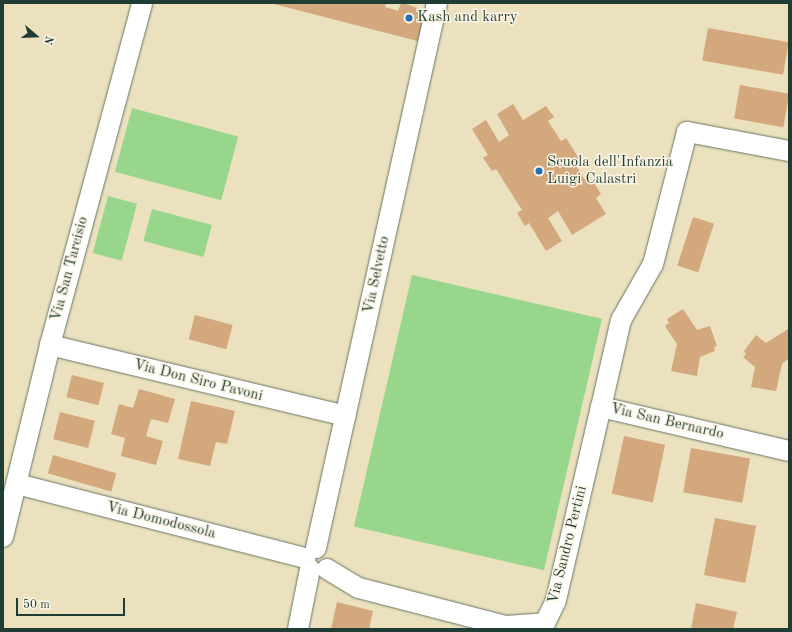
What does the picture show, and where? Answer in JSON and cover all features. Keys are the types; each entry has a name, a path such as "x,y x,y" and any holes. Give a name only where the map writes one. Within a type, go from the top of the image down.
{"street":[{"name":"Via San Tarcisio","path":"3,537 50,345 142,3"},
{"name":"Via Selvetto","path":"298,629 315,561 437,3"},
{"name":"Via San Bernardo","path":"789,151 687,132 653,264 621,320 601,407 789,451"},
{"name":"Via Don Siro Pavoni","path":"50,345 346,416"},
{"name":"Via Sandro Pertini","path":"315,561 359,588 506,626 547,626 556,600 601,407"},
{"name":"Via Domodossola","path":"17,484 315,561"}],"green space":[{"path":"132,108 238,136 221,200 115,172"},
{"path":"108,196 137,204 122,261 93,253"},
{"path":"152,209 212,225 203,257 143,241"},
{"path":"412,275 602,319 544,570 354,526"}],"building":[{"path":"386,3 385,7 398,11 401,3 403,3 432,13 425,43 274,4"},
{"path":"708,28 789,42 783,75 702,60"},
{"path":"740,85 789,94 783,127 734,118"},
{"path":"513,104 523,120 546,106 554,117 548,121 561,141 566,138 580,160 575,164 587,183 592,180 601,194 596,198 606,214 572,235 558,211 548,218 562,241 546,251 529,223 525,226 517,213 522,210 496,169 492,171 483,158 488,155 472,129 486,120 499,142 509,135 497,114"},
{"path":"693,217 714,224 698,272 677,266"},
{"path":"683,309 697,330 710,326 717,346 714,347 715,351 700,357 697,376 671,371 677,344 665,326 669,323 667,319"},
{"path":"195,315 233,325 226,349 189,339"},
{"path":"788,329 789,358 782,364 776,391 751,387 755,367 743,357 746,354 744,351 756,335 766,343"},
{"path":"72,375 104,383 98,405 66,397"},
{"path":"139,389 175,399 168,423 151,419 146,436 163,441 156,465 121,456 125,438 111,434 119,404 133,408"},
{"path":"191,401 235,411 227,444 216,442 210,466 178,459"},
{"path":"60,412 95,421 88,448 53,439"},
{"path":"624,436 665,445 653,502 612,494"},
{"path":"691,448 750,458 742,503 683,492"},
{"path":"53,455 116,473 111,491 48,473"},
{"path":"715,518 756,526 745,583 704,575"},
{"path":"337,602 373,611 369,629 331,629"},
{"path":"696,603 737,612 733,629 691,629"}],"place":[{"name":"Kash and karry","path":"409,18"},
{"name":"Scuola dell'Infanzia Luigi Calastri","path":"539,171"}]}
